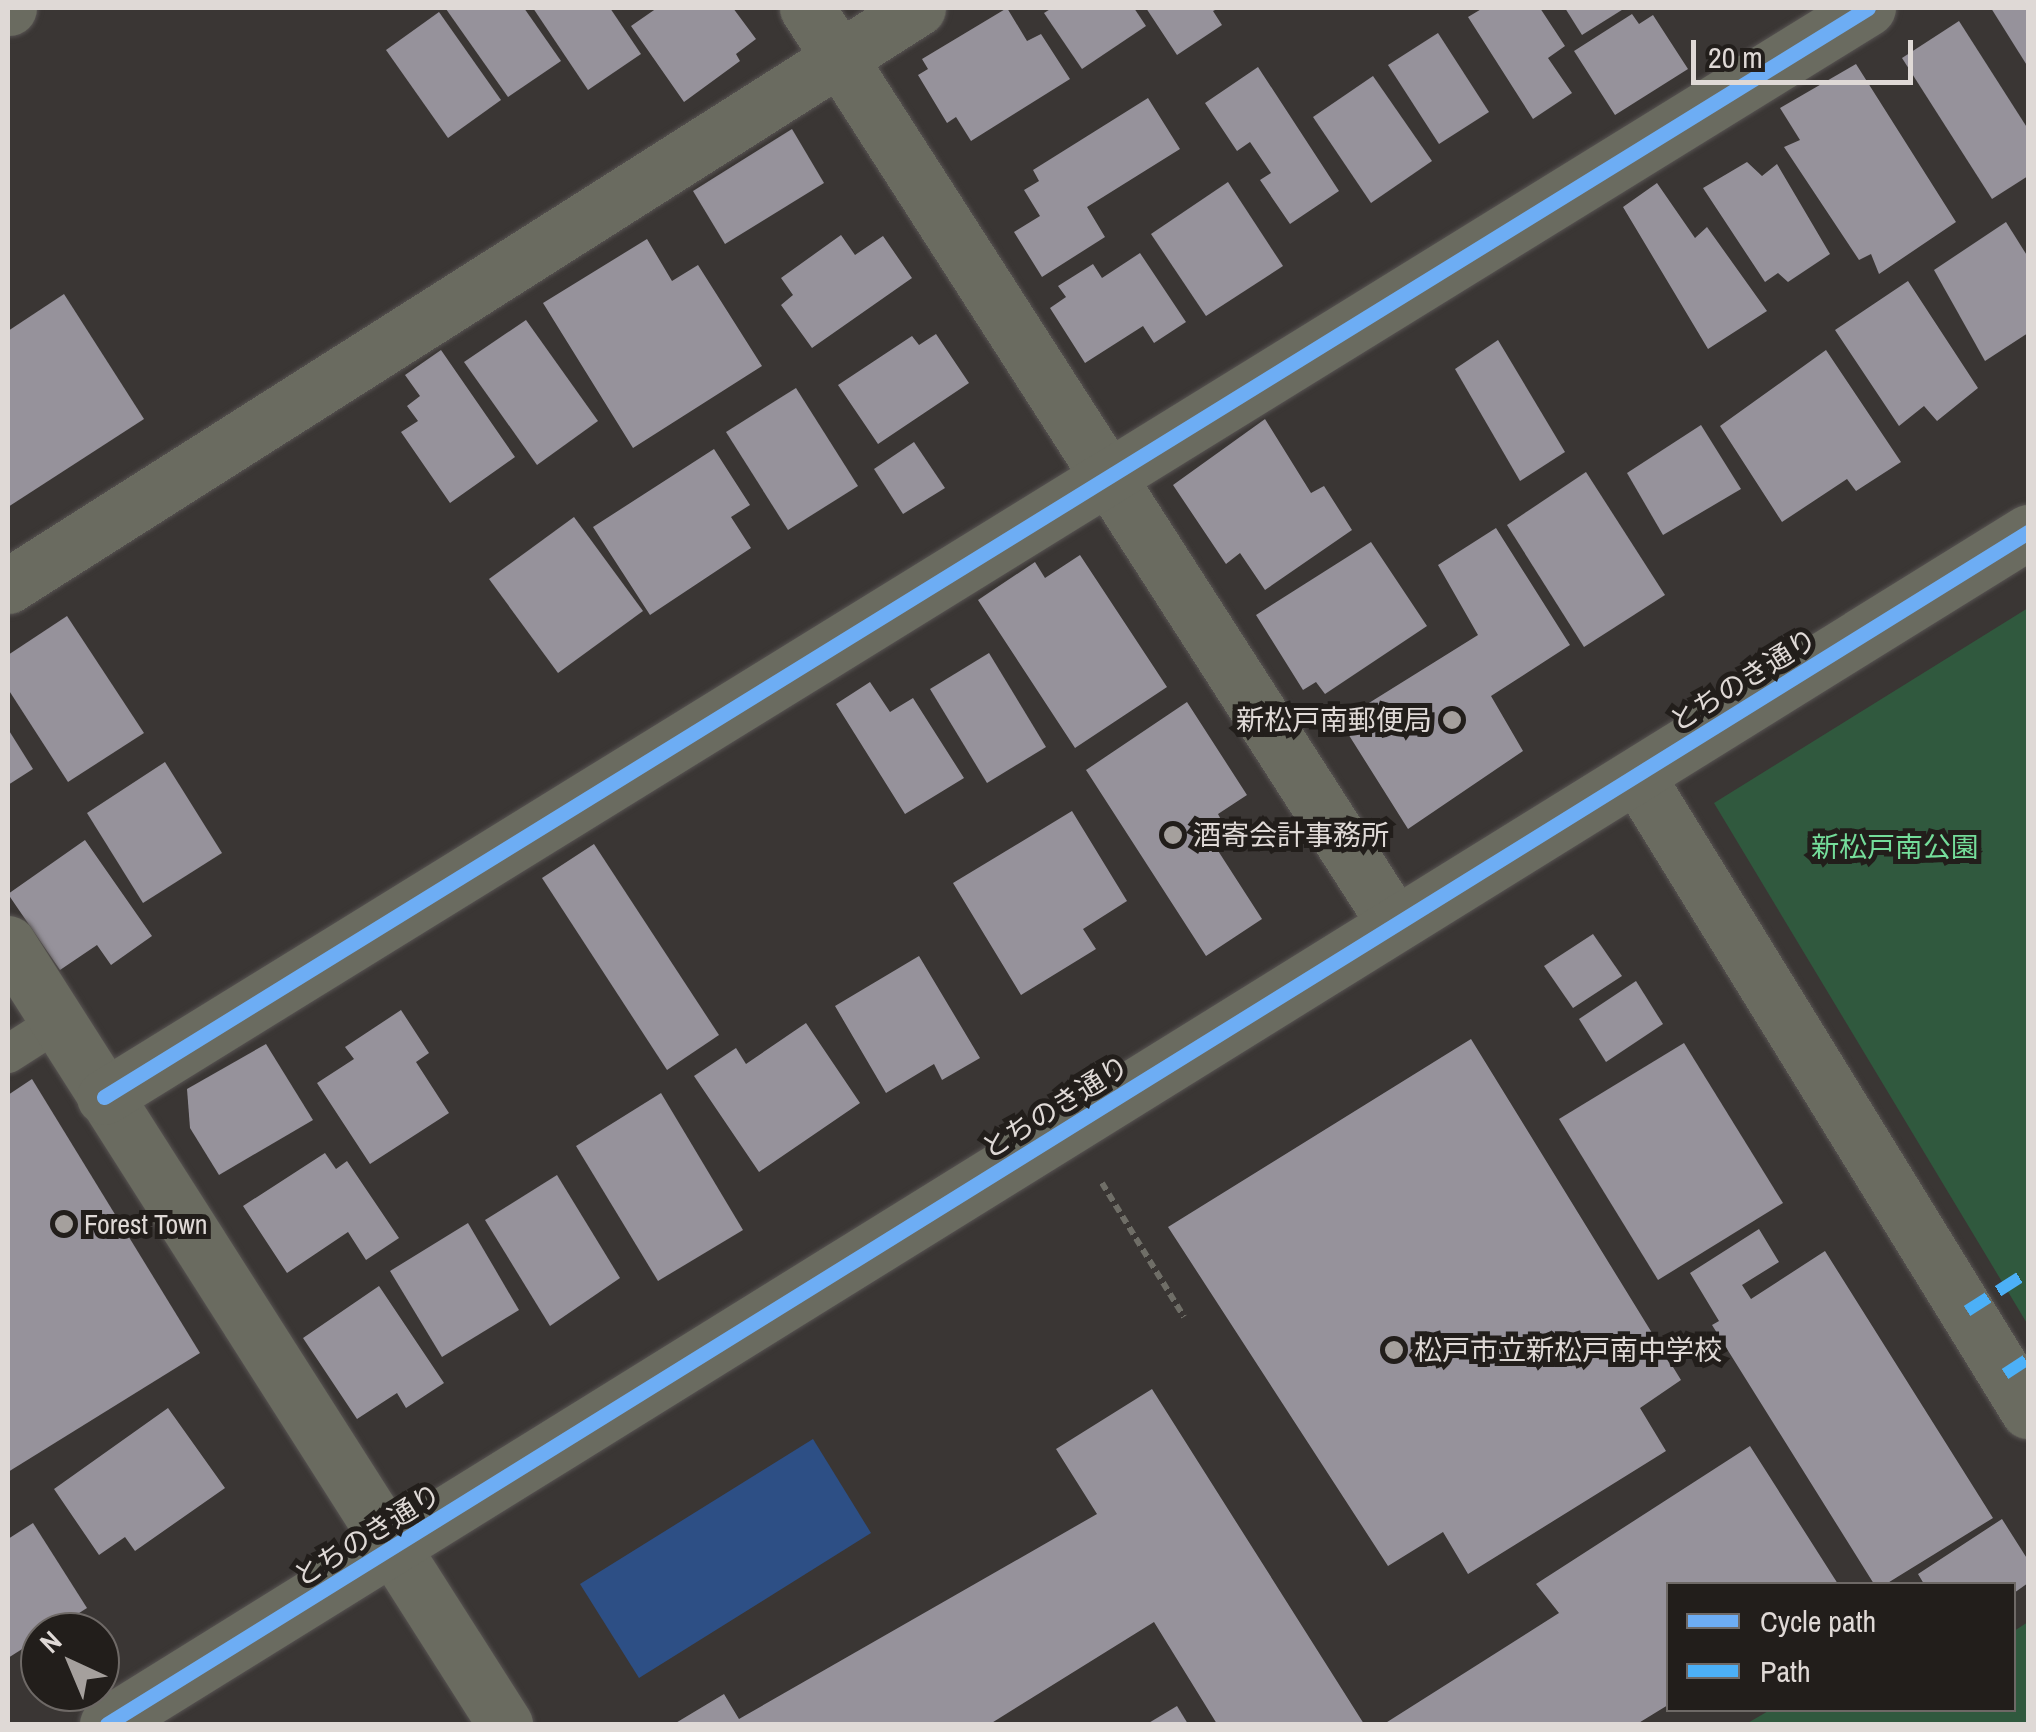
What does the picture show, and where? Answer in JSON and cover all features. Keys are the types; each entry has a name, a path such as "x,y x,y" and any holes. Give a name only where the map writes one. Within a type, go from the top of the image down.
{"street":[{"path":"807,8 1395,924"},
{"path":"8,586 918,8"},
{"path":"104,1097 1868,8"},
{"name":"とちのき通り","path":"108,1724 2028,532"},
{"path":"1638,776 2028,1412"},
{"path":"8,943 505,1724"}],"lane":[{"path":"8,1054 58,1022"}],"path":[{"path":"1093,1170 1184,1317"}],"green space":[{"name":"新松戸南公園","path":"2028,608 2028,1325 1714,803"},
{"path":"2028,1622 2028,1724 1746,1724 1767,1712 2016,1712 2016,1630"}],"water":[{"path":"813,1439 871,1533 639,1678 580,1584"}],"building":[{"path":"524,8 561,61 508,97 446,9"},
{"path":"533,8 610,8 641,54 588,90"},
{"path":"657,8 733,8 756,39 736,54 740,61 684,102 631,26"},
{"path":"1007,8 1027,41 1041,34 1070,79 971,141 956,117 947,123 918,75 928,69 922,59"},
{"path":"1052,8 1134,8 1146,26 1082,69 1044,13"},
{"path":"1146,8 1219,8 1213,11 1222,25 1177,55"},
{"path":"1483,8 1540,8 1565,46 1548,58 1572,93 1533,119 1468,17"},
{"path":"1565,8 1625,8 1582,35"},
{"path":"1991,8 2028,8 2028,67"},
{"path":"439,12 501,100 448,138 386,50"},
{"path":"1632,14 1639,24 1653,15 1688,69 1615,115 1574,51"},
{"path":"1959,21 2028,129 2028,176 1992,199 1902,58"},
{"path":"1438,33 1489,112 1439,144 1388,65"},
{"path":"1856,64 1956,222 1879,274 1871,254 1859,260 1784,147 1800,140 1780,108"},
{"path":"1258,67 1339,191 1290,224 1260,180 1271,173 1250,142 1237,151 1205,103"},
{"path":"1373,76 1432,161 1371,203 1313,117"},
{"path":"1148,98 1180,149 1087,207 1105,237 1042,277 1014,232 1040,216 1024,190 1039,181 1033,170"},
{"path":"792,129 824,183 725,244 693,191"},
{"path":"1747,162 1762,176 1777,164 1830,254 1788,282 1778,273 1765,282 1703,188"},
{"path":"1228,182 1283,266 1206,316 1151,234"},
{"path":"1657,183 1695,238 1707,227 1767,311 1708,349 1623,207"},
{"path":"2006,222 2028,257 2028,333 1985,361 1934,270"},
{"path":"841,235 855,255 883,236 912,278 812,348 781,305 793,295 781,278"},
{"path":"647,239 672,281 698,265 762,366 633,448 543,303"},
{"path":"1140,253 1186,322 1154,343 1143,326 1085,363 1050,308 1066,297 1058,286 1093,264 1102,278"},
{"path":"1908,281 1978,388 1937,421 1924,406 1899,426 1835,330"},
{"path":"64,294 144,419 8,507 8,331"},
{"path":"526,320 598,421 537,465 464,362"},
{"path":"936,334 969,383 878,444 838,385 912,336 919,345"},
{"path":"1498,340 1565,452 1520,481 1455,369"},
{"path":"441,350 515,457 450,503 401,432 418,421 407,406 420,396 405,375"},
{"path":"1826,350 1901,462 1856,491 1847,479 1782,522 1720,426"},
{"path":"796,388 858,486 788,530 726,432"},
{"path":"1265,419 1311,493 1324,486 1352,530 1265,590 1240,553 1226,564 1173,485"},
{"path":"1701,425 1741,489 1663,535 1627,473"},
{"path":"914,442 945,488 903,514 874,469"},
{"path":"714,449 750,505 731,517 751,548 650,615 593,527"},
{"path":"1586,472 1665,595 1584,647 1507,525"},
{"path":"574,517 643,611 558,673 489,579"},
{"path":"1496,528 1570,645 1491,696 1523,751 1408,829 1340,721 1478,635 1438,565"},
{"path":"1371,542 1427,626 1325,694 1316,682 1303,690 1256,615"},
{"path":"1080,555 1167,687 1075,748 978,600 1035,562 1045,578"},
{"path":"67,616 144,733 68,782 8,689 8,655"},
{"path":"989,653 1046,747 987,783 930,689"},
{"path":"870,682 890,712 913,698 964,778 905,814 836,704"},
{"path":"1187,702 1247,795 1218,814 1228,833 1213,843 1262,919 1206,956 1086,770"},
{"path":"8,729 33,769 8,785"},
{"path":"165,762 222,853 143,903 87,813"},
{"path":"1072,811 1127,901 1083,929 1096,949 1021,995 953,883"},
{"path":"85,840 152,936 111,965 97,945 60,970 8,894"},
{"path":"594,844 719,1035 667,1070 542,878"},
{"path":"1593,934 1622,976 1573,1008 1544,966"},
{"path":"919,956 980,1058 942,1080 934,1064 886,1093 835,1006"},
{"path":"1636,981 1663,1024 1606,1062 1579,1019"},
{"path":"401,1010 429,1053 416,1062 449,1113 370,1164 317,1083 354,1059 345,1047"},
{"path":"806,1023 860,1103 759,1172 694,1076 736,1048 746,1064"},
{"path":"1471,1039 1681,1380 1640,1408 1666,1451 1468,1574 1443,1532 1388,1566 1168,1227"},
{"path":"1684,1043 1783,1203 1658,1280 1559,1119"},
{"path":"266,1044 313,1120 219,1175 190,1128 187,1089"},
{"name":"Forest Town","path":"32,1079 200,1353 8,1472 8,1095"},
{"path":"661,1093 743,1230 658,1281 576,1146"},
{"path":"325,1153 336,1169 347,1161 399,1238 366,1260 348,1232 287,1273 243,1206"},
{"path":"557,1175 620,1278 550,1326 485,1220"},
{"path":"468,1223 519,1310 442,1357 390,1271"},
{"path":"1759,1229 1779,1262 1742,1285 1751,1299 1825,1251 1993,1518 1889,1582 1873,1582 1712,1325 1719,1321 1690,1273"},
{"path":"379,1286 444,1383 406,1408 397,1393 357,1419 303,1338"},
{"path":"1152,1389 1364,1724 1217,1724 1154,1622 990,1724 674,1724 724,1694 739,1719 1097,1514 1056,1449"},
{"path":"168,1408 225,1488 135,1551 125,1537 99,1555 54,1489"},
{"path":"1750,1446 1837,1582 1666,1582 1666,1706 1637,1724 1384,1724 1559,1613 1536,1584"},
{"path":"2002,1519 2028,1560 2028,1583 2016,1592 2016,1582 1923,1582 1918,1574"},
{"path":"33,1523 87,1608 81,1612 20,1612 20,1650 8,1658 8,1539"},
{"path":"1177,1706 1188,1724 1147,1724"}],"marked path":[{"path":"1967,1311 2028,1272"},
{"path":"2005,1374 2028,1359"}],"cycle path":[{"path":"104,1097 1868,8"},
{"path":"107,1724 2028,532"}],"place":[{"name":"新松戸南郵便局","path":"1452,720"},
{"name":"酒寄会計事務所","path":"1173,835"},
{"name":"Forest Town","path":"64,1224"},
{"name":"松戸市立新松戸南中学校","path":"1394,1350"}]}
